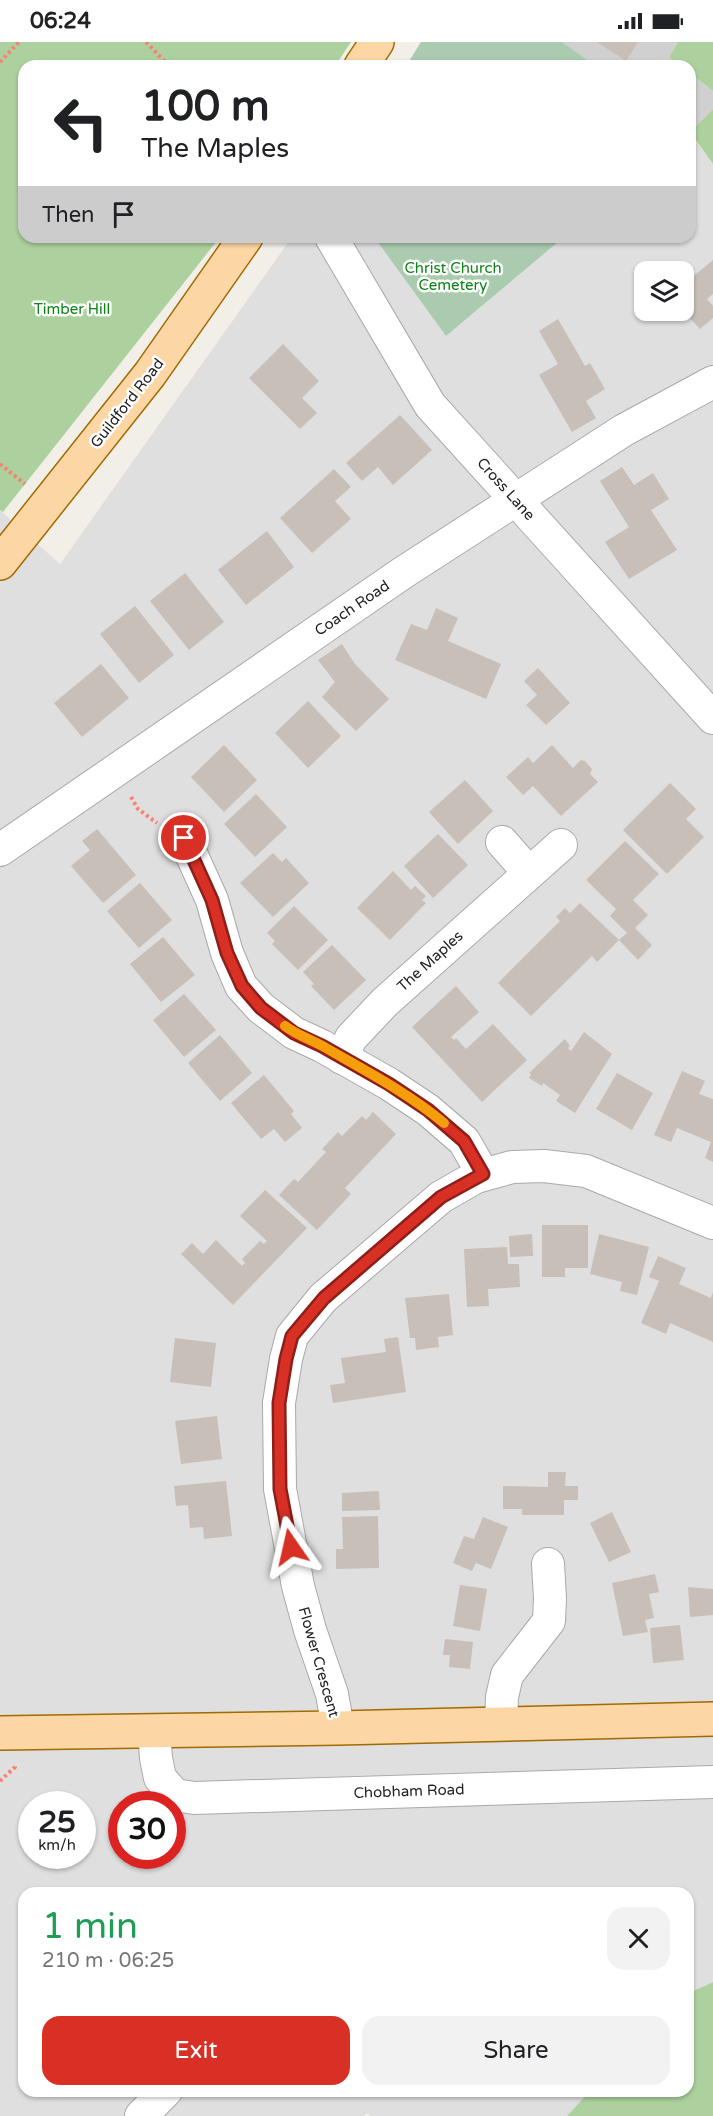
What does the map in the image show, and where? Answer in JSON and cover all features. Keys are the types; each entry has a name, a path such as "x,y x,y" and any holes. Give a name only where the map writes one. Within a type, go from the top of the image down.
{"main road":[{"path":"365,60 377,42"},
{"name":"Guildford Road","path":"0,563 150,374 242,243"},
{"path":"0,1733 713,1719"}],"street":[{"name":"Cross Lane","path":"335,243 430,405 713,718"},
{"name":"Coach Road","path":"0,850 404,572 624,430 713,382"},
{"path":"184,838 212,900 227,953 242,986 261,1008 294,1033 389,1084 428,1110 464,1141 483,1174"},
{"path":"502,842 529,873"},
{"name":"The Maples","path":"342,1058 351,1038 385,1002 561,845"},
{"name":"Flower Crescent","path":"338,1728 332,1694 298,1586 280,1489 279,1403 292,1336 324,1298 441,1197 483,1174 512,1167 544,1166 586,1171 713,1223"},
{"path":"501,1724 502,1697 507,1676 549,1622 548,1564"},
{"name":"Chobham Road","path":"154,1731 160,1778 175,1796 194,1798 713,1782"},
{"path":"141,2116 160,2097"}],"path":[{"path":"0,62 19,42"},
{"path":"146,42 164,60"},
{"path":"114,771 138,809 168,831 184,838"}],"shaded area":[{"path":"562,42 678,42 669,57 673,60 588,60"},
{"path":"696,78 713,91 713,109 696,126"},
{"path":"696,141 713,164 713,1982 694,1991 694,1887 18,1887 18,2097 584,2097 567,2116 371,2116 367,2113 364,2116 0,2116 0,510 60,564 288,243 378,243 446,336 557,243 696,243"}],"green space":[{"name":"Timber Hill","path":"0,42 351,42 339,60 18,60 18,243 215,243 3,512 0,510"},
{"path":"421,42 562,42 588,60 410,60"},
{"path":"678,42 713,42 713,91 696,78 696,60 673,60 669,57"},
{"path":"713,109 713,164 696,140 696,126"},
{"name":"Christ Church Cemetery","path":"378,243 557,243 446,336"},
{"path":"713,1982 713,2116 567,2116 584,2097 694,2097 694,1991"}],"building":[{"path":"597,42 638,42 624,60"},
{"path":"713,260 713,294 707,299 713,306 713,318 700,329 693,321 694,276"},
{"path":"558,319 585,366 590,363 605,389 586,401 596,418 572,432 539,375 558,364 539,331"},
{"path":"283,344 319,381 302,398 317,413 300,429 249,378"},
{"path":"400,415 432,450 393,485 378,467 362,481 346,463"},
{"path":"622,467 634,485 653,473 669,499 651,510 677,550 629,579 605,542 629,527 600,481"},
{"path":"334,469 351,487 335,501 351,519 312,553 280,518"},
{"path":"267,531 294,567 246,605 218,570"},
{"path":"185,573 224,622 189,650 150,601"},
{"path":"135,606 174,655 139,683 100,634"},
{"path":"436,608 458,618 448,641 501,664 486,699 395,660 411,624 427,630"},
{"path":"342,644 355,664 389,699 356,731 322,697 335,682 318,660"},
{"path":"101,664 129,698 82,737 54,703"},
{"path":"538,668 570,703 546,725 526,705 537,695 524,681"},
{"path":"308,701 341,736 308,768 275,733"},
{"path":"224,745 257,780 224,812 191,777"},
{"path":"552,745 573,768 581,760 585,761 592,769 590,774 598,782 561,816 533,786 523,795 506,777 528,757 533,763"},
{"path":"465,780 493,811 458,844 429,812"},
{"path":"670,783 696,809 686,819 704,837 667,874 623,830"},
{"path":"256,794 287,827 255,857 224,824"},
{"path":"97,829 136,875 103,903 71,866 90,850 82,841"},
{"path":"438,834 468,865 433,898 404,866"},
{"path":"625,841 659,874 633,900 648,915 635,928 652,945 638,960 619,940 627,933 610,916 616,909 586,880"},
{"path":"273,853 282,862 286,858 309,883 273,917 240,883"},
{"path":"393,871 411,890 415,886 426,896 422,900 426,903 390,940 357,908"},
{"path":"140,883 172,920 139,948 107,911"},
{"path":"580,903 619,940 597,962 592,956 531,1016 498,983 560,921 556,917 565,908 570,913"},
{"path":"294,906 328,940 298,970 272,944 275,941 267,933"},
{"path":"163,937 195,975 161,1002 130,964"},
{"path":"332,945 366,980 334,1010 311,986 314,984 303,972"},
{"path":"456,986 479,1012 451,1037 454,1040 456,1038 466,1049 493,1024 527,1060 482,1102 412,1027"},
{"path":"184,994 216,1030 184,1057 153,1020"},
{"path":"584,1032 612,1054 575,1113 556,1101 560,1095 543,1083 542,1086 529,1078 531,1074 529,1073 565,1039 571,1051"},
{"path":"220,1035 252,1073 220,1101 188,1063"},
{"path":"682,1071 705,1081 699,1094 713,1099 713,1162 705,1158 711,1142 677,1128 671,1142 654,1135"},
{"path":"617,1073 653,1093 632,1130 596,1109"},
{"path":"264,1075 294,1111 291,1114 302,1128 285,1142 274,1129 261,1139 231,1103"},
{"path":"373,1112 396,1134 345,1188 351,1194 317,1230 279,1195 294,1179 298,1182 326,1152 322,1149 338,1132 342,1136 362,1116 366,1120"},
{"path":"265,1190 307,1228 233,1305 181,1254 192,1243 203,1254 216,1240 242,1266 245,1263 242,1259 260,1241 264,1244 267,1241 240,1216"},
{"path":"542,1225 588,1225 588,1268 565,1268 565,1277 542,1277"},
{"path":"532,1234 533,1256 510,1257 509,1236"},
{"path":"599,1234 649,1247 637,1295 620,1291 622,1282 590,1274"},
{"path":"507,1247 508,1264 519,1264 520,1287 488,1289 489,1306 467,1307 464,1249"},
{"path":"658,1256 686,1268 679,1284 711,1298 713,1292 713,1342 670,1323 666,1334 641,1323 659,1281 649,1277"},
{"path":"449,1294 453,1335 438,1337 439,1347 416,1350 415,1338 410,1338 405,1298"},
{"path":"398,1337 406,1392 333,1403 330,1385 345,1383 341,1358 386,1352 384,1339"},
{"path":"175,1338 216,1343 211,1387 170,1382"},
{"path":"217,1416 222,1459 181,1464 175,1421"},
{"path":"548,1472 566,1472 565,1486 578,1486 578,1500 564,1500 564,1515 522,1515 522,1509 503,1509 503,1486 548,1487"},
{"path":"226,1481 232,1536 204,1539 203,1527 190,1528 188,1505 176,1506 174,1486"},
{"path":"379,1491 380,1510 342,1511 342,1493"},
{"path":"612,1512 631,1552 609,1562 590,1523"},
{"path":"378,1516 379,1568 336,1569 336,1549 343,1549 342,1517"},
{"path":"483,1517 508,1527 491,1569 476,1563 472,1571 453,1563 464,1536 474,1539"},
{"path":"655,1574 659,1592 649,1594 654,1618 645,1620 648,1632 623,1636 612,1583"},
{"path":"460,1585 487,1589 480,1631 453,1626"},
{"path":"688,1587 713,1589 713,1615 690,1617"},
{"path":"680,1625 684,1660 653,1663 650,1628"},
{"path":"445,1639 473,1642 470,1669 449,1667 450,1655 443,1655"}],"slow traffic":[{"path":"285,1026 389,1084 444,1123"}],"route":[{"path":"184,838 212,900 227,953 242,986 261,1008 294,1033 389,1084 428,1110 464,1141 476,1158 483,1174 441,1197 324,1298 292,1336 279,1403 280,1489 291,1547"}]}
